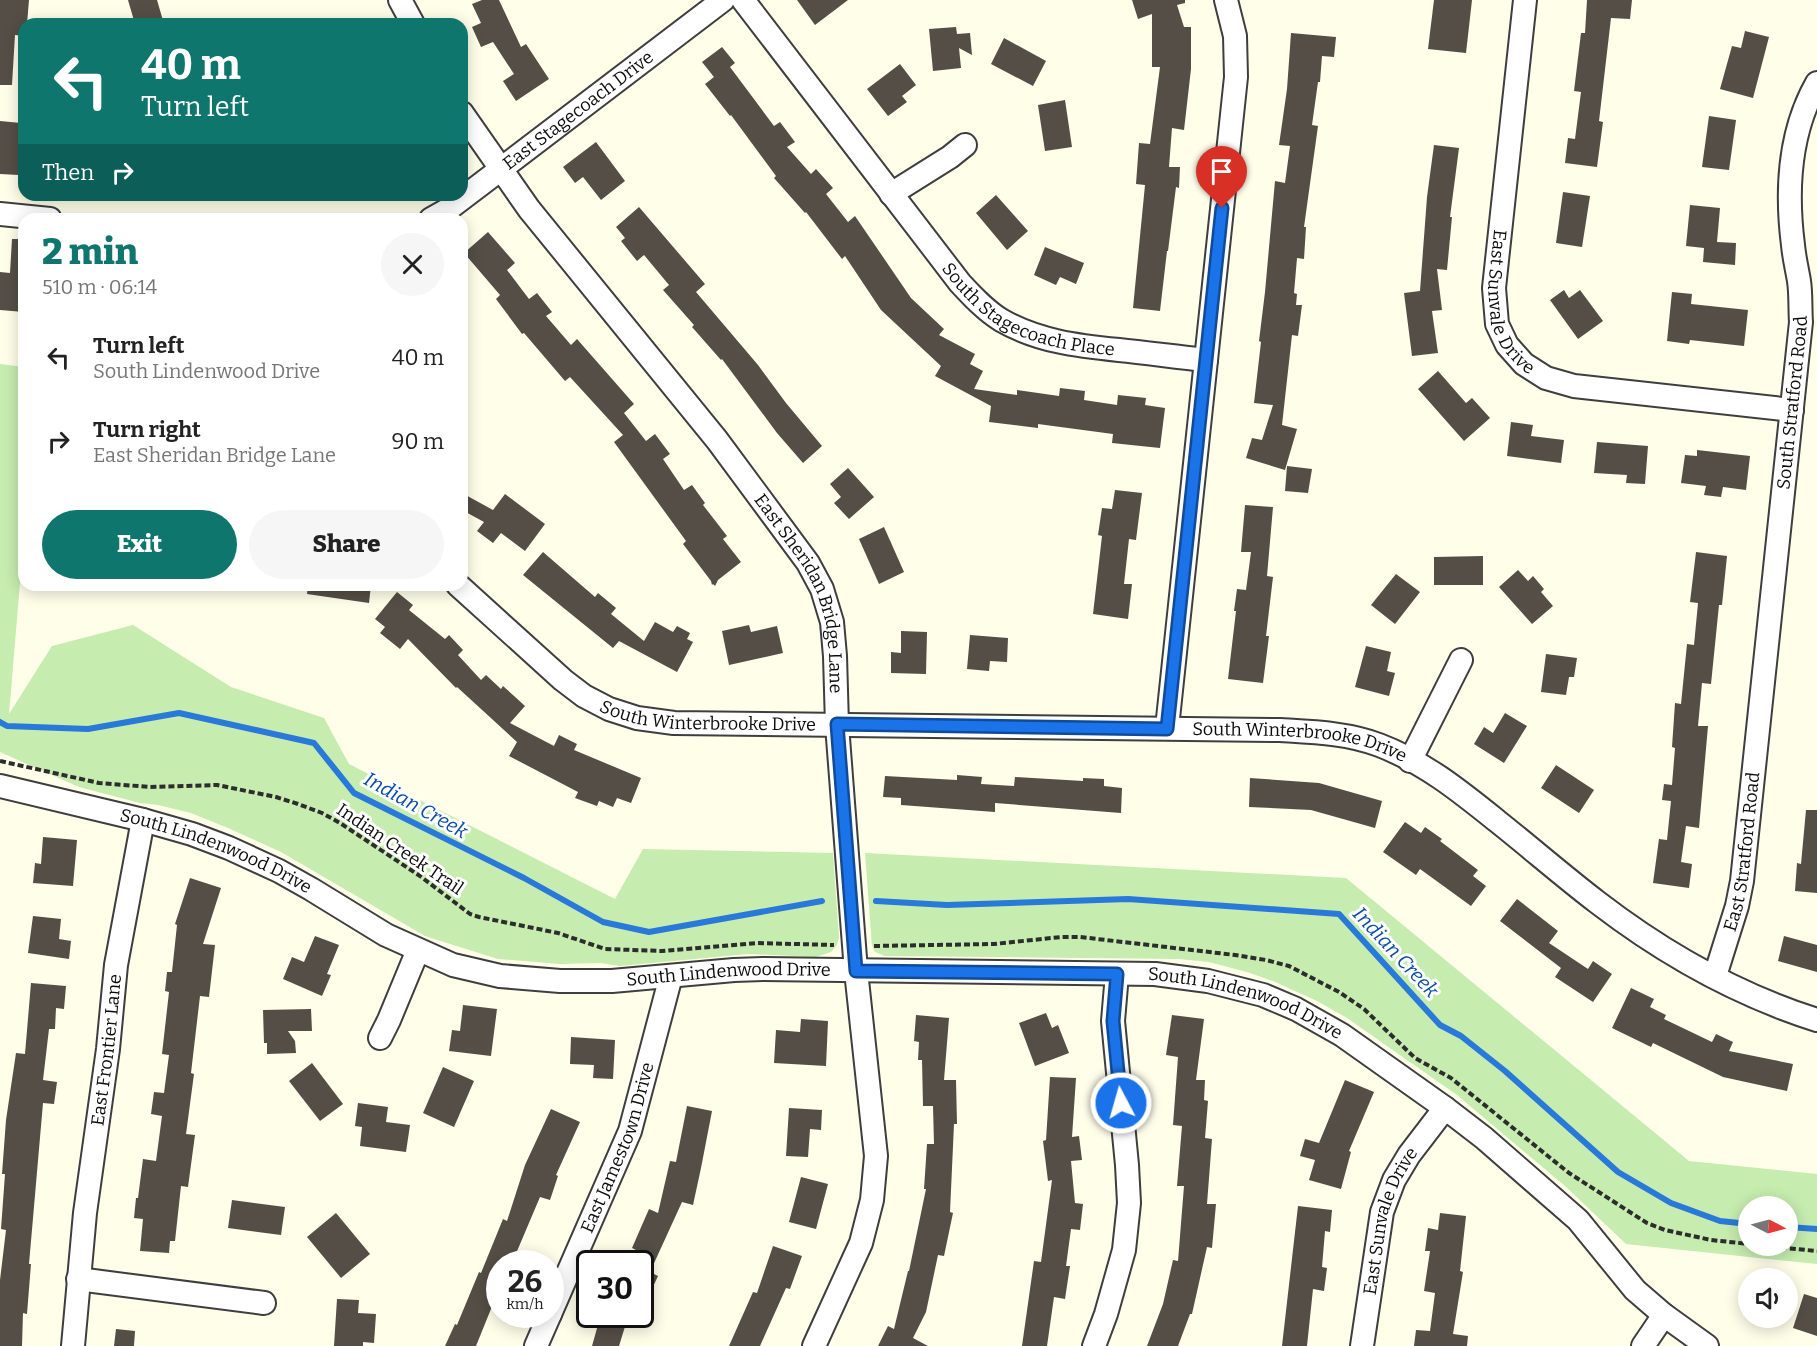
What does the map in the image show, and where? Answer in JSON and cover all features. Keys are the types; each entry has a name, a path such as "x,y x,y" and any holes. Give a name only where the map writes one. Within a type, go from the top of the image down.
{"street":[{"path":"400,0 410,18"},
{"name":"East Stagecoach Drive","path":"468,194 723,0"},
{"name":"South Stagecoach Place","path":"744,0 960,283 979,303 1022,331 1051,341 1206,360"},
{"path":"1167,729 1236,77 1235,36 1226,0"},
{"name":"East Sunvale Drive","path":"1525,0 1494,288 1497,324 1507,345 1524,364 1546,378 1574,386 1792,410"},
{"name":"South Stratford Road","path":"1758,726 1801,322 1789,187 1792,155 1802,119 1817,83"},
{"name":"East Sheridan Bridge Lane","path":"468,122 529,209 717,440 808,563 822,589 832,622 837,724 862,1044 876,1156 872,1200 861,1243 814,1346"},
{"path":"891,194 950,158 965,146"},
{"name":"East Stagecoach Drive","path":"442,213 459,201"},
{"path":"0,214 18,216"},
{"name":"South Winterbrooke Drive","path":"465,591 563,680 584,696 609,709 637,718 674,723 1280,730 1346,736 1379,745 1444,779 1598,902 1634,929 1680,958 1753,995 1817,1020"},
{"path":"1410,761 1461,660"},
{"name":"East Stratford Road","path":"1715,976 1739,898 1758,726"},
{"name":"South Lindenwood Drive","path":"0,786 143,820 192,834 229,848 279,871 386,935 453,965 500,976 570,981 612,981 753,969 1117,974 1155,975 1208,981 1263,995 1296,1009 1342,1035 1484,1138 1578,1220 1635,1290 1664,1315 1707,1346"},
{"name":"East Frontier Lane","path":"73,1346 85,1213 108,1049 116,965 143,820"},
{"path":"380,1038 418,950"},
{"path":"1094,1346 1106,1314 1124,1250 1129,1203 1113,1021 1117,974"},
{"name":"East Jamestown Drive","path":"564,1282 630,1131 671,976"},
{"name":"East Sunvale Drive","path":"1362,1346 1382,1212 1394,1180 1409,1155 1445,1108"},
{"path":"78,1279 264,1303"},
{"path":"1644,1346 1664,1315"},
{"name":"East Jamestown Drive","path":"536,1346 544,1328"}],"path":[{"name":"Indian Creek Trail","path":"0,761 99,783 150,787 218,785 276,797 322,813 340,823 420,876 470,914 558,933 605,949"},
{"path":"1617,1205 1647,1223 1665,1230 1711,1240 1738,1243"},
{"path":"1798,1249 1817,1251"}],"green space":[{"path":"0,364 18,366 19,591 9,714 52,646 133,625 231,687 324,718 349,764 615,899 643,849 833,853 839,937 837,945 831,952 816,957 748,954 620,966 600,963 560,964 498,959 425,936 281,852 228,828 191,813 79,787 0,752"},
{"path":"865,853 1346,878 1689,1161 1817,1174 1817,1264 1741,1256 1798,1256 1798,1196 1738,1196 1738,1256 1626,1244 1565,1186 1457,1095 1347,1018 1317,1001 1247,972 1209,962 1179,959 885,956 875,952 872,946"}],"building":[{"path":"0,0 29,0 28,18 18,18 12,85 0,85"},
{"path":"128,0 157,0 162,18 133,18"},
{"path":"482,0 499,0 521,47 526,44 549,79 516,101 503,81 514,74 493,42 481,47 472,27 481,23 472,4"},
{"path":"797,0 848,0 815,25"},
{"path":"1132,0 1185,0 1185,3 1177,5 1184,27 1191,27 1191,69 1184,130 1172,128 1169,167 1180,167 1179,188 1176,187 1160,311 1133,308 1145,185 1136,184 1139,143 1150,144 1160,67 1152,67 1152,14 1138,19"},
{"path":"1434,0 1472,0 1466,53 1428,49"},
{"path":"1587,0 1632,0 1630,19 1611,18 1599,121 1603,122 1597,167 1565,163 1568,138 1575,139 1581,92 1574,91 1581,33 1585,33"},
{"path":"956,27 957,34 970,33 972,55 959,48 961,68 933,71 929,29"},
{"path":"1745,31 1769,37 1753,98 1720,89 1732,46 1741,48"},
{"path":"1291,33 1336,37 1334,57 1322,56 1312,125 1318,126 1304,227 1306,227 1304,259 1297,258 1294,293 1297,294 1296,305 1302,305 1298,336 1292,335 1282,425 1297,429 1285,470 1246,458 1252,438 1262,440 1273,405 1254,403 1275,181 1285,183 1290,146 1279,145 1287,89"},
{"path":"1004,38 1046,61 1033,86 991,64"},
{"path":"722,47 735,63 730,67 774,126 780,122 795,142 787,147 811,174 816,169 833,188 826,194 848,222 855,216 911,298 944,329 939,335 975,354 970,364 983,371 974,389 1017,395 1017,390 1059,396 1060,388 1085,391 1084,400 1117,405 1118,395 1146,398 1145,405 1165,408 1160,448 1112,443 1113,434 1038,424 1038,428 989,422 991,406 935,376 941,366 881,310 845,256 842,259 806,212 774,178 776,176 705,84 714,77 702,62"},
{"path":"900,64 916,85 902,96 907,102 888,116 867,89"},
{"path":"1065,100 1072,147 1045,151 1038,105"},
{"path":"1709,116 1736,120 1729,170 1702,167"},
{"path":"0,121 18,123 18,175 0,174"},
{"path":"596,142 625,181 601,200 583,177 575,183 563,167"},
{"path":"1434,145 1459,148 1450,217 1452,217 1447,270 1437,269 1442,310 1432,311 1438,353 1412,356 1404,293 1420,291 1427,197"},
{"path":"1563,192 1590,196 1582,247 1556,243"},
{"path":"996,195 1028,231 1007,250 976,213"},
{"path":"1690,205 1720,208 1717,242 1736,243 1735,265 1703,262 1704,248 1686,246"},
{"path":"639,207 705,284 696,292 822,446 803,463 777,433 722,359 692,327 694,325 663,290 669,285 644,255 637,261 621,241 625,238 616,227"},
{"path":"488,232 515,263 507,270 529,299 537,293 552,312 546,316 571,345 577,339 634,404 624,413 646,441 655,434 670,454 663,459 684,490 692,485 705,503 703,505 727,536 723,539 741,562 718,580 715,586 683,544 686,541 614,442 623,435 570,377 565,381 524,333 522,334 496,299 500,295 468,258 468,250"},
{"path":"12,239 18,239 18,312 0,310 0,272 10,273"},
{"path":"1045,247 1084,263 1076,284 1060,277 1056,285 1034,275"},
{"path":"1564,290 1569,298 1580,290 1603,321 1578,339 1550,300"},
{"path":"1672,292 1692,294 1691,304 1748,310 1744,346 1690,340 1689,344 1667,341"},
{"path":"1438,371 1466,403 1472,398 1490,418 1464,441 1418,389"},
{"path":"1511,422 1533,425 1531,436 1564,440 1561,463 1507,456"},
{"path":"1597,442 1648,446 1645,484 1626,483 1627,475 1594,473"},
{"path":"1697,450 1750,456 1746,490 1723,487 1721,497 1704,495 1706,486 1681,483 1685,455 1697,456"},
{"path":"1287,466 1312,469 1308,493 1285,491"},
{"path":"848,468 874,497 849,519 834,503 841,497 830,484"},
{"path":"1115,490 1142,493 1136,540 1129,539 1124,584 1132,584 1128,619 1093,614 1102,536 1098,535 1102,508 1112,509"},
{"path":"505,494 545,524 525,551 501,533 493,543 477,531 484,522 468,513 468,496 493,510"},
{"path":"1245,505 1273,507 1267,576 1273,577 1263,683 1228,679 1237,589 1246,590 1251,552 1241,552"},
{"path":"884,527 904,572 879,584 859,539"},
{"path":"543,552 595,597 598,593 616,608 611,614 644,641 655,622 673,632 677,626 690,633 687,639 693,642 677,672 619,641 613,648 523,575"},
{"path":"1696,552 1727,556 1722,605 1719,605 1711,684 1702,683 1698,726 1708,726 1699,828 1686,826 1681,862 1692,864 1689,888 1653,883 1659,839 1667,840 1671,801 1662,800 1664,784 1672,785 1675,703 1681,704 1687,644 1694,645 1698,603 1690,602"},
{"path":"1483,556 1483,585 1434,585 1434,557"},
{"path":"1518,570 1528,581 1533,576 1544,589 1541,592 1553,606 1532,624 1499,587"},
{"path":"1396,574 1420,592 1395,624 1371,605"},
{"path":"307,591 370,591 369,603 307,594"},
{"path":"397,592 413,605 409,610 445,639 449,635 463,650 458,655 481,680 486,675 501,689 503,686 525,706 510,723 554,746 559,735 577,744 574,750 641,778 631,803 617,798 613,807 599,801 597,806 575,798 578,792 509,756 517,742 456,688 408,639 400,649 380,633 385,627 375,619"},
{"path":"749,625 751,632 777,626 783,653 729,665 722,631"},
{"path":"901,631 927,632 926,674 891,673 891,652 901,653"},
{"path":"970,635 1008,638 1007,662 990,661 989,671 967,669"},
{"path":"1366,646 1391,652 1387,671 1395,673 1389,696 1355,687"},
{"path":"1546,654 1577,658 1574,677 1569,677 1566,695 1541,692"},
{"path":"1505,713 1527,726 1504,763 1474,744 1484,727 1493,733"},
{"path":"1556,765 1594,790 1579,813 1541,788"},
{"path":"957,775 982,777 981,784 1014,786 1015,777 1083,781 1083,778 1104,779 1104,786 1122,788 1121,813 995,803 995,812 901,805 901,798 883,797 885,776 957,780"},
{"path":"1250,778 1319,783 1382,801 1375,828 1311,810 1249,807"},
{"path":"1806,810 1817,810 1817,893 1795,891 1797,863 1801,864"},
{"path":"1405,822 1421,833 1425,827 1478,870 1473,876 1486,886 1471,906 1420,869 1416,875 1383,852"},
{"path":"43,837 77,840 73,886 33,883 35,863 41,864"},
{"path":"190,878 221,888 203,944 215,945 209,997 200,996 191,1073 194,1074 186,1134 195,1135 188,1187 181,1186 175,1241 170,1241 169,1253 140,1251 143,1219 134,1218 136,1198 138,1198 143,1159 156,1161 162,1116 151,1114 154,1092 164,1093 169,1055 162,1054 169,992 165,991 167,972 172,972 177,925 175,924"},
{"path":"1517,899 1558,931 1549,943 1588,969 1593,961 1612,974 1593,1002 1555,977 1561,968 1500,921"},
{"path":"33,916 61,919 59,939 71,941 69,959 28,953"},
{"path":"315,936 339,945 327,974 331,975 322,996 283,979 292,957 304,962"},
{"path":"1784,936 1817,945 1817,972 1778,961"},
{"path":"31,983 66,986 64,1009 56,1008 55,1029 49,1029 43,1080 57,1082 54,1104 43,1103 27,1314 23,1313 22,1346 0,1346 0,1280 6,1230 1,1229 6,1120 16,1053 25,1054"},
{"path":"1631,988 1654,999 1650,1007 1666,1015 1664,1019 1712,1042 1716,1034 1733,1042 1729,1051 1793,1064 1787,1091 1723,1077 1653,1043 1651,1047 1612,1028"},
{"path":"463,1005 497,1009 491,1056 449,1051 452,1030 460,1031"},
{"path":"311,1009 312,1031 288,1031 295,1041 296,1053 267,1054 267,1043 264,1043 263,1010"},
{"path":"1046,1013 1052,1028 1058,1025 1069,1053 1035,1066 1019,1023"},
{"path":"916,1015 949,1018 944,1080 956,1080 957,1124 954,1124 950,1212 953,1213 944,1256 938,1255 926,1312 913,1338 928,1346 878,1346 888,1326 894,1329 926,1189 924,1189 927,1144 934,1144 933,1106 923,1106 922,1060 918,1060 919,1042 914,1041"},
{"path":"1172,1015 1204,1019 1196,1080 1205,1080 1204,1100 1208,1101 1205,1138 1212,1139 1207,1204 1216,1204 1212,1248 1207,1247 1192,1314 1190,1314 1178,1346 1147,1346 1163,1304 1173,1260 1178,1261 1184,1186 1177,1186 1182,1126 1173,1125 1178,1057 1166,1055"},
{"path":"801,1019 828,1021 826,1066 774,1063 776,1030 800,1032"},
{"path":"571,1037 615,1040 613,1079 593,1078 594,1065 570,1064"},
{"path":"312,1063 343,1104 320,1121 289,1081"},
{"path":"443,1067 474,1081 454,1127 423,1113"},
{"path":"1050,1077 1076,1078 1072,1137 1079,1136 1082,1160 1071,1161 1075,1203 1083,1204 1080,1230 1071,1229 1066,1266 1070,1266 1065,1299 1054,1297 1047,1346 1022,1346 1034,1261 1041,1262 1052,1180 1048,1181 1043,1141 1046,1140"},
{"path":"1345,1080 1374,1092 1349,1151 1351,1152 1341,1189 1309,1180 1315,1160 1300,1156 1305,1139 1319,1143"},
{"path":"358,1103 388,1107 386,1122 410,1125 406,1152 360,1146 362,1127 355,1126"},
{"path":"687,1106 712,1111 693,1205 682,1202 654,1263 654,1250 632,1248 649,1209 658,1213 670,1161 676,1162"},
{"path":"789,1108 822,1110 821,1130 810,1129 808,1157 786,1156"},
{"path":"551,1109 580,1122 556,1175 558,1176 550,1200 540,1197 518,1250 490,1250 503,1219 507,1221 525,1165"},
{"path":"801,1177 828,1184 816,1229 789,1222"},
{"path":"232,1200 285,1207 281,1235 228,1228"},
{"path":"1298,1206 1332,1210 1330,1232 1325,1231 1322,1267 1327,1268 1324,1291 1313,1289 1307,1346 1282,1346"},
{"path":"336,1213 370,1254 341,1278 307,1237"},
{"path":"1440,1213 1466,1216 1460,1271 1463,1272 1453,1334 1468,1336 1467,1346 1414,1346 1416,1330 1430,1331 1435,1293 1424,1291 1430,1251 1425,1251 1428,1228 1438,1230"},
{"path":"773,1246 802,1256 790,1289 786,1288 760,1346 729,1346 753,1292 757,1293"},
{"path":"486,1261 486,1321 476,1346 445,1346 455,1324 457,1325 479,1272 481,1273"},
{"path":"1804,1294 1817,1298 1817,1336 1793,1328 1798,1328 1798,1313"},
{"path":"337,1299 359,1300 358,1313 376,1314 374,1343 363,1342 363,1346 334,1346"},
{"path":"597,1328 625,1328 619,1346 592,1346"},
{"path":"116,1329 135,1331 134,1346 114,1346"}],"waterway":[{"name":"Indian Creek","path":"0,722 7,726 88,729 179,713 314,743 354,793 524,878 603,922 649,932 822,901"},
{"name":"Indian Creek","path":"876,901 947,905 1128,899 1339,914 1440,1025 1461,1036 1505,1071 1618,1172 1671,1203 1720,1221 1738,1223"},
{"name":"Indian Creek","path":"1798,1228 1817,1229"}],"route":[{"path":"1121,1103 1113,1021 1117,974 856,971 837,724 1167,729 1222,208"}]}
